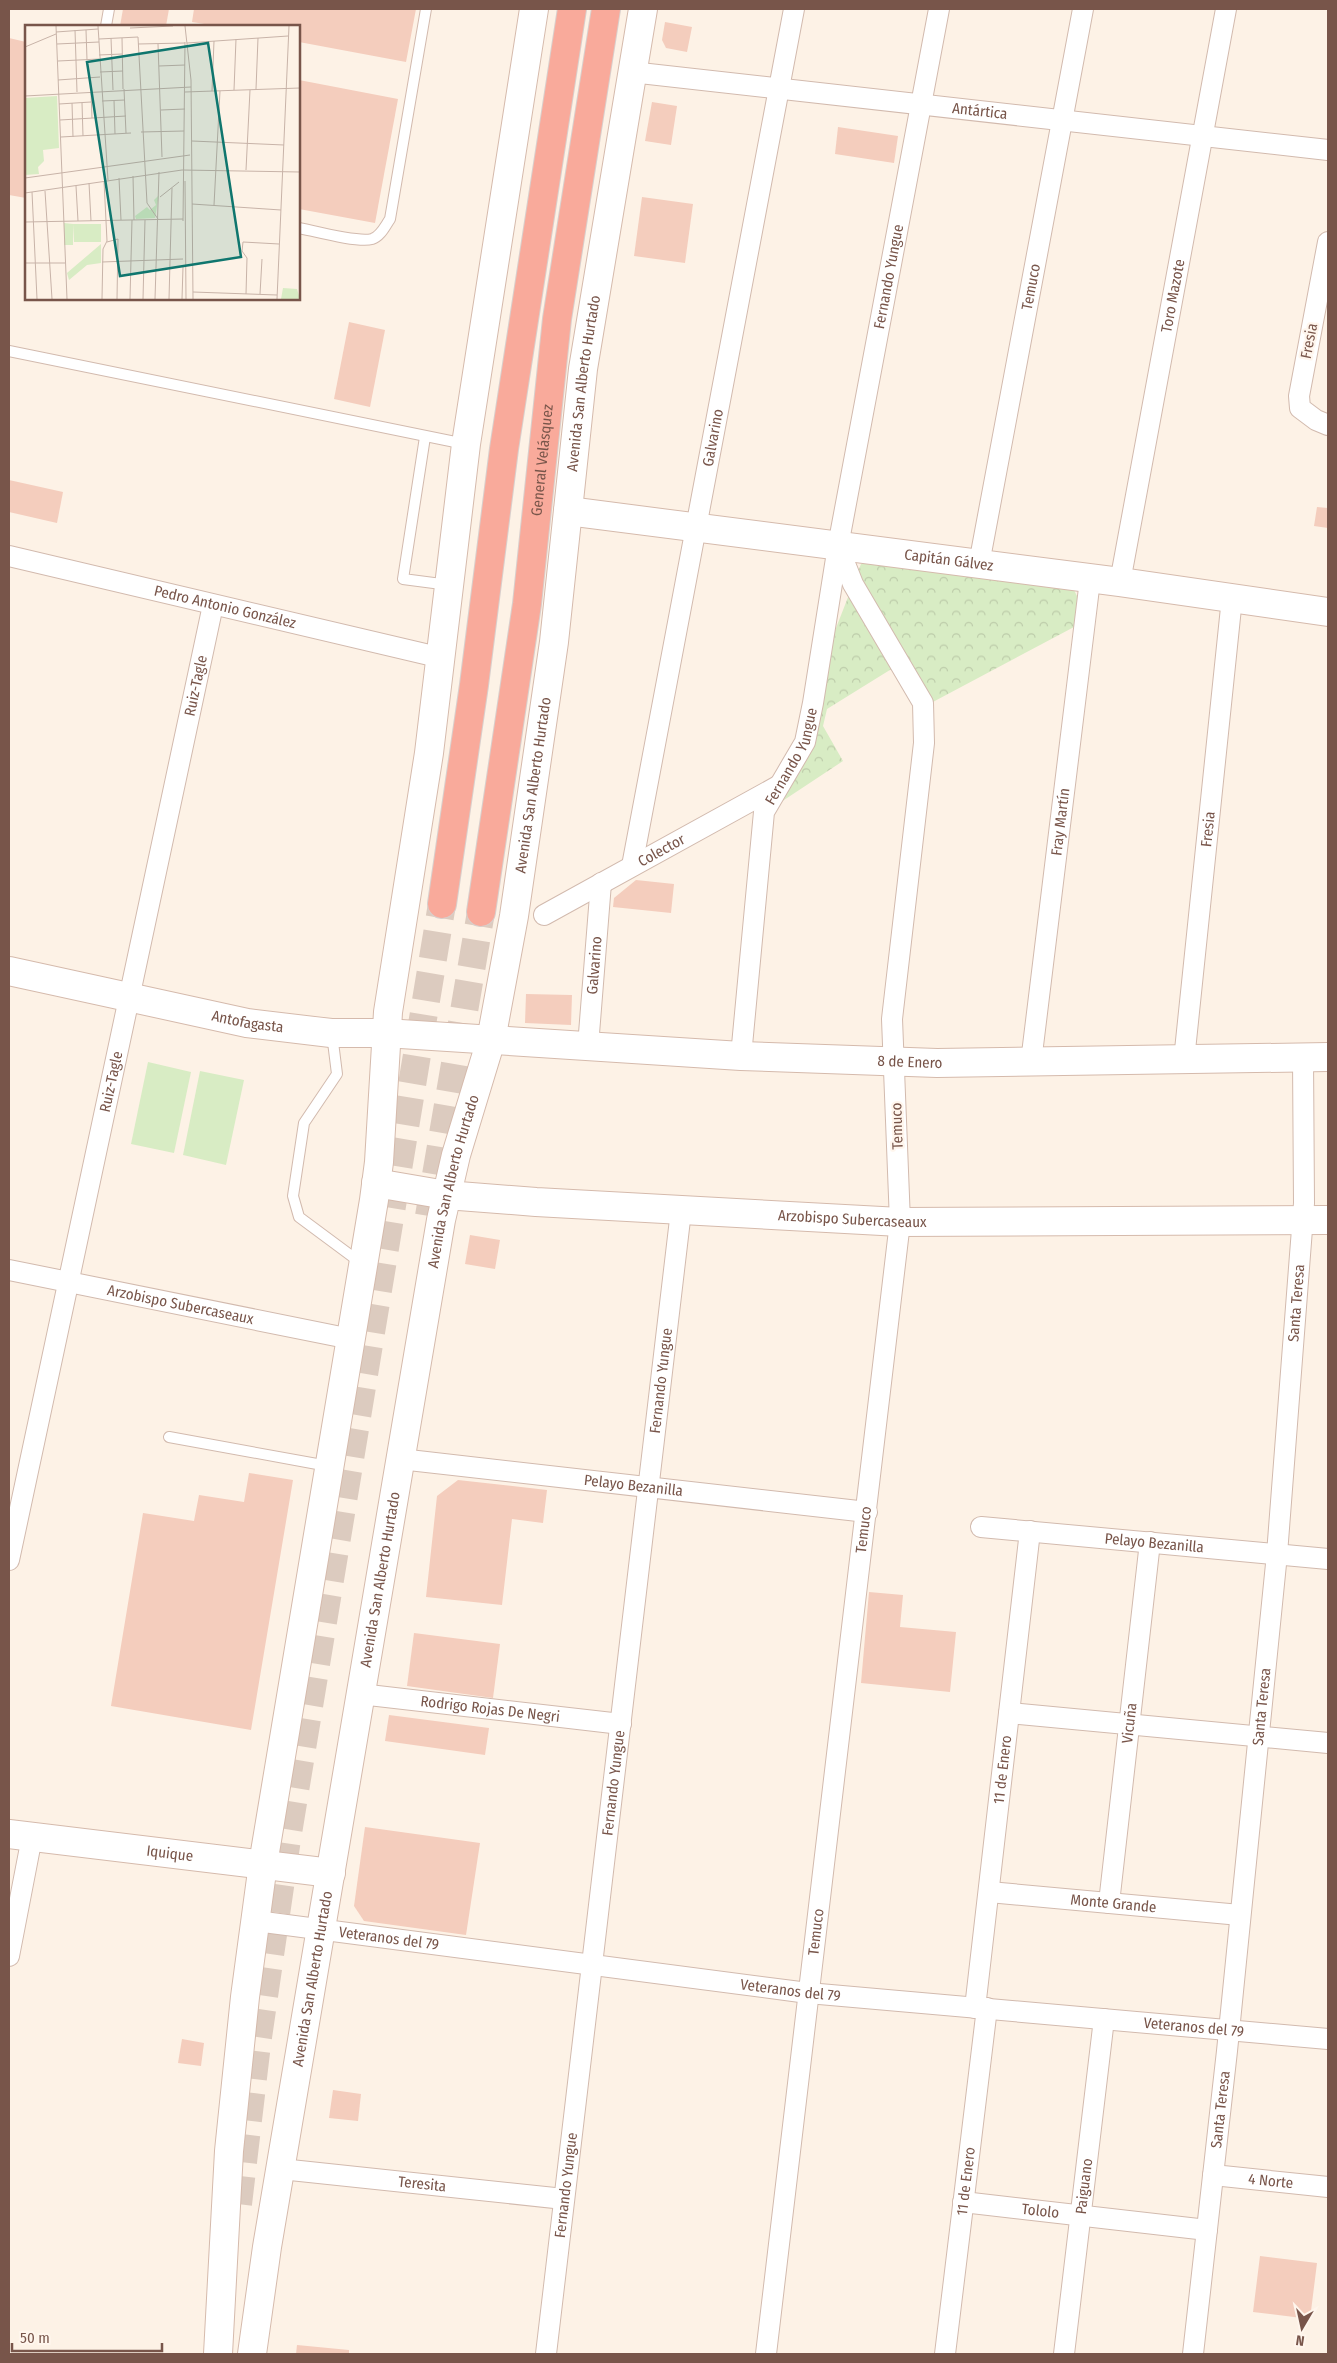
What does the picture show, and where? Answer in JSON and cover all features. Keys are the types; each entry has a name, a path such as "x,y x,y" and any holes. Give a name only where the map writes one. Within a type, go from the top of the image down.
{"highway":[{"path":"442,904 474,685 505,439 572,9"},
{"name":"General Velásquez","path":"481,912 526,614 557,319 606,9"}],"main road":[{"path":"218,2354 222,2251 233,2097 263,1864 376,1183 385,1033 420,815 442,658 466,444 534,9"},
{"name":"Avenida San Alberto Hurtado","path":"252,2354 266,2247 281,2169 446,1195 491,1040 514,916 546,712 583,369 643,9"},
{"name":"Capitán Gálvez","path":"568,511 1090,580 1120,582 1328,612"},
{"name":"Antofagasta","path":"9,971 247,1023 331,1033 385,1033 491,1040"},
{"path":"331,1033 363,1052 384,1071"},
{"name":"8 de Enero","path":"491,1040 741,1056 894,1062 1031,1062 1315,1057"},
{"name":"Arzobispo Subercaseaux","path":"376,1183 446,1195 681,1211 900,1222 1315,1220"},
{"name":"Iquique","path":"20,1836 331,1873"}],"street":[{"name":"Galvarino","path":"632,866 698,527 794,9"},
{"name":"Fernando Yungue","path":"741,1056 764,812 805,742 838,546 939,9"},
{"name":"Temuco","path":"979,564 1083,9"},
{"name":"Toro Mazote","path":"1120,582 1226,9"},
{"name":"Antártica","path":"631,72 1328,150"},
{"name":"Fresia","path":"1328,242 1299,396 1300,408 1316,420 1328,425"},
{"name":"Temuco","path":"766,2354 900,1222 892,1018 924,743 925,715 923,703 853,584 838,546"},
{"name":"Pedro Antonio González","path":"9,556 442,658"},
{"name":"Fray Martín","path":"1031,1062 1090,580"},
{"name":"Fresia","path":"1184,1060 1232,598"},
{"name":"Ruiz-Tagle","path":"9,1560 213,604"},
{"name":"Colector","path":"544,915 778,786"},
{"name":"Galvarino","path":"588,1046 602,883"},
{"name":"Santa Teresa","path":"1193,2354 1229,2030 1277,1554 1315,1220 1315,1057"},
{"name":"Fernando Yungue","path":"546,2354 681,1211"},
{"name":"Arzobispo Subercaseaux","path":"9,1270 351,1339"},
{"name":"Pelayo Bezanilla","path":"400,1459 867,1512"},
{"name":"Pelayo Bezanilla","path":"980,1527 1328,1559"},
{"name":"11 de Enero","path":"944,2354 963,2202 981,2008 988,1892 1030,1531"},
{"name":"Vicuña","path":"1109,1903 1150,1542"},
{"name":"Rodrigo Rojas De Negri","path":"360,1694 620,1724"},
{"path":"1009,1713 1328,1743"},
{"path":"9,1956 20,1836"},
{"name":"Monte Grande","path":"988,1892 1240,1915"},
{"name":"Veteranos del 79","path":"256,1921 808,1993 1328,2040"},
{"name":"Paiguano","path":"1064,2354 1104,2019"},
{"name":"Teresita","path":"281,2169 564,2199"},
{"name":"4 Norte","path":"1213,2175 1328,2186"},
{"name":"Tololo","path":"963,2202 1207,2230"}],"lane":[{"path":"106,25 109,9"},
{"path":"300,228 356,239 372,239 382,232 390,219 426,9"},
{"path":"9,351 466,444"},
{"path":"425,437 403,579 450,585"},
{"path":"331,1033 337,1074 304,1124 292,1196 300,1217 363,1265"},
{"path":"169,1437 330,1467"}],"green space":[{"path":"871,559 1073,588 1078,598 1074,627 931,703 906,660 827,709 823,726 843,761 781,802 827,651 861,564"},
{"path":"148,1062 191,1072 174,1153 131,1144"},
{"path":"200,1071 244,1080 226,1165 183,1155"}],"building":[{"path":"123,9 169,9 166,25 120,25"},
{"path":"194,9 416,9 406,62 300,42 300,25 211,25 192,22"},
{"path":"665,22 692,27 687,52 666,48 662,40"},
{"path":"9,38 25,42 25,198 9,195"},
{"path":"300,80 398,99 375,223 300,209"},
{"path":"652,102 677,106 671,145 645,141"},
{"path":"838,127 898,136 894,163 835,154"},
{"path":"642,197 693,204 685,263 634,256"},
{"path":"349,322 385,330 370,407 334,399"},
{"path":"9,480 63,492 57,523 9,512"},
{"path":"1317,507 1328,508 1328,528 1314,526"},
{"path":"636,880 674,884 671,913 613,907 614,898"},
{"path":"526,994 572,995 571,1025 525,1023"},
{"path":"470,1235 500,1240 495,1269 465,1264"},
{"path":"249,1473 293,1480 251,1730 111,1706 143,1513 194,1521 199,1495 244,1502"},
{"path":"458,1480 547,1490 543,1523 512,1519 502,1605 426,1597 437,1496"},
{"path":"869,1592 903,1595 900,1627 956,1632 950,1692 861,1683"},
{"path":"414,1633 500,1644 493,1698 407,1686"},
{"path":"389,1715 489,1728 485,1755 385,1741"},
{"path":"365,1827 480,1843 466,1935 364,1921 354,1906"},
{"path":"182,2039 204,2043 201,2066 178,2063"},
{"path":"333,2090 361,2094 358,2121 329,2118"},
{"path":"1260,2256 1317,2263 1310,2319 1253,2312"},
{"path":"297,2345 349,2350 349,2354 296,2354"}],"tunnel":[{"path":"238,2204 257,2044 287,1839 442,904"},
{"path":"429,1216 481,912"}]}
